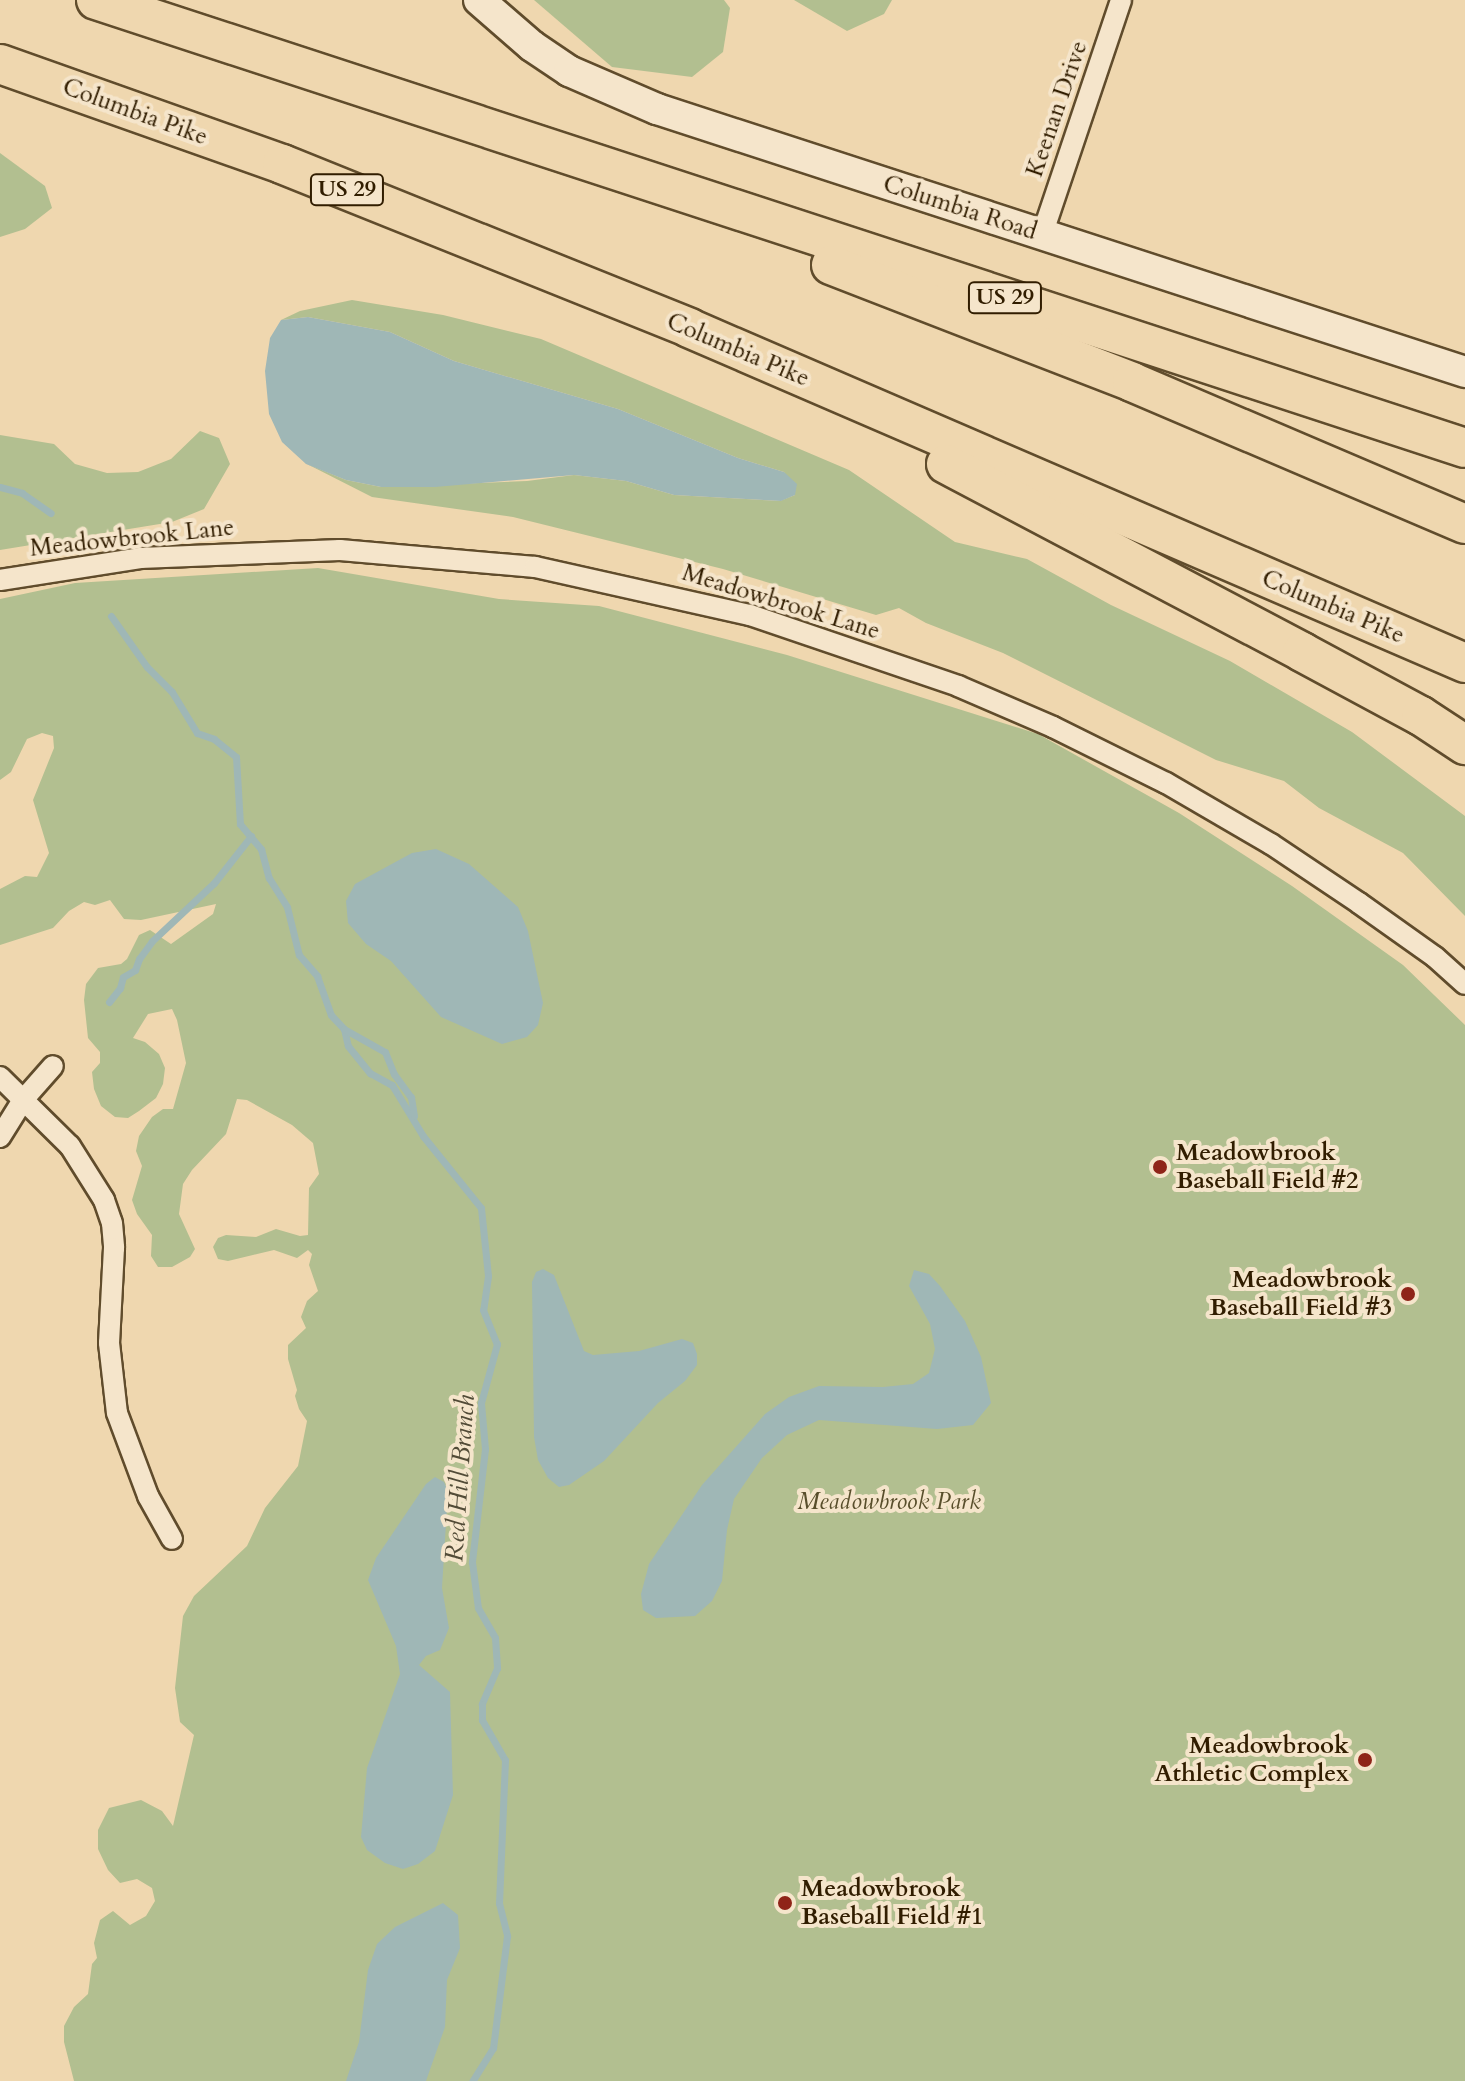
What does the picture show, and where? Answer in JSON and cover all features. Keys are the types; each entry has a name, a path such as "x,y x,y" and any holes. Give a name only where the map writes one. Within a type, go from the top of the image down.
{"highway":[{"name":"US 29","path":"96,0 1465,448"},
{"name":"Columbia Pike","path":"0,64 282,164 689,328 1465,663"},
{"path":"545,147 955,316 1145,388 1465,524"},
{"path":"689,328 1302,652 1421,716 1465,745"}],"street":[{"name":"Columbia Road","path":"479,0 532,46 569,71 615,93 1465,372"},
{"name":"Keenan Drive","path":"1042,235 1121,0"},
{"name":"Meadowbrook Lane","path":"0,580 140,558 340,550 535,567 750,615 958,686 1053,727 1166,783 1271,844 1359,903 1435,957 1465,984"},
{"path":"0,1137 23,1100 53,1066"},
{"path":"0,1077 70,1146 104,1200 112,1223 114,1248 109,1343 117,1413 148,1496 172,1539"}],"green space":[{"path":"534,0 724,0 730,8 723,52 692,77 612,67"},
{"path":"794,0 892,0 884,14 847,31"},
{"path":"0,153 45,186 52,208 25,229 0,237"},
{"path":"352,300 443,315 541,339 849,470 955,542 1027,559 1111,605 1230,661 1352,732 1465,816 1465,916 1403,853 1319,808 1284,781 1216,760 1003,653 926,623 899,608 876,615 723,569 513,517 372,497 307,464 346,480 381,487 527,481 574,475 626,481 674,495 780,501 795,495 784,472 738,458 618,409 454,361 390,332 308,317 281,320 300,311"},
{"path":"200,431 219,438 230,464 204,509 172,522 0,550 0,435 54,444 75,464 107,473 138,472 171,459"},
{"name":"Meadowbrook Park","path":"318,568 499,599 599,606 787,655 1038,734 1179,813 1292,886 1403,965 1465,1025 1465,2081 74,2081 64,2042 64,2026 74,2007 88,1994 92,1964 97,1958 94,1943 100,1920 113,1911 130,1925 146,1916 155,1901 152,1888 137,1879 120,1883 108,1870 98,1849 98,1830 109,1808 141,1800 162,1811 173,1826 194,1735 180,1722 175,1688 183,1616 194,1596 247,1546 265,1508 298,1466 307,1421 295,1396 297,1390 288,1359 288,1345 306,1328 301,1317 307,1301 318,1291 309,1265 312,1254 308,1250 297,1258 274,1250 228,1261 218,1259 213,1247 218,1238 226,1235 256,1237 276,1229 300,1236 308,1235 309,1188 319,1174 313,1143 292,1125 247,1100 237,1099 226,1134 183,1184 179,1214 195,1249 190,1257 172,1267 158,1267 151,1256 152,1235 137,1214 132,1200 142,1166 136,1151 139,1136 152,1117 163,1109 173,1109 186,1063 177,1020 172,1009 148,1014 133,1038 145,1042 159,1054 165,1068 163,1084 156,1098 139,1111 128,1118 115,1117 101,1106 94,1089 92,1072 100,1063 100,1052 88,1038 84,1000 86,984 98,968 121,964 127,959 139,935 150,930 171,944 213,914 216,904 141,920 124,919 110,900 95,905 84,902 69,911 53,928 0,945 0,889 25,876 37,877 49,853 33,800 54,748 53,736 42,733 27,739 11,772 0,780 0,599 75,583"}],"water":[{"path":"308,317 390,332 454,361 618,409 738,458 784,472 797,484 795,495 781,501 674,495 626,481 574,475 435,487 381,487 346,480 306,464 282,442 269,414 265,371 270,338 281,320"},
{"path":"436,849 469,864 518,907 528,931 543,1003 538,1025 527,1037 502,1044 441,1017 391,961 366,944 348,923 346,901 355,884 412,853"},
{"path":"543,1269 554,1275 584,1351 593,1355 639,1351 682,1339 693,1343 697,1354 697,1365 685,1381 658,1403 604,1461 569,1485 559,1487 548,1478 538,1460 534,1437 532,1282 536,1272"},
{"path":"914,1270 929,1274 965,1321 981,1357 991,1403 973,1425 937,1429 819,1420 787,1435 762,1458 734,1499 727,1530 722,1581 712,1601 695,1616 656,1618 643,1610 641,1594 649,1564 702,1485 765,1414 789,1397 819,1386 913,1384 929,1373 935,1349 930,1324 909,1286"},
{"path":"435,1477 444,1482 448,1491 442,1588 449,1628 440,1650 426,1656 419,1665 450,1692 453,1795 435,1851 418,1864 403,1869 385,1863 367,1850 361,1837 367,1768 400,1674 396,1646 368,1580 376,1558 426,1484"},
{"path":"443,1903 458,1915 460,1948 447,1980 445,2027 426,2081 346,2081 359,2042 368,1970 377,1944 395,1927"}],"waterway":[{"name":"Red Hill Branch","path":"0,487 22,493 51,513"},
{"name":"Red Hill Branch","path":"111,616 147,667 172,692 197,733 214,739 236,757 240,824 261,849 269,878 287,907 299,955 317,976 331,1015 344,1029 348,1046 370,1073 392,1085 423,1136 481,1208 488,1276 483,1310 497,1344 481,1403 485,1449 472,1562 478,1608 495,1638 497,1668 482,1704 482,1720 505,1760 499,1903 507,1936 493,2048 472,2081"},
{"path":"109,1002 120,988 123,977 135,970 152,941 214,883 251,836"},
{"name":"Red Hill Branch","path":"344,1029 385,1052 394,1074 411,1097 414,1116"}],"place":[{"name":"Meadowbrook Baseball Field #2","path":"1160,1167"},
{"name":"Meadowbrook Baseball Field #3","path":"1408,1294"},
{"name":"Meadowbrook Athletic Complex","path":"1365,1760"},
{"name":"Meadowbrook Baseball Field #1","path":"785,1903"}]}
